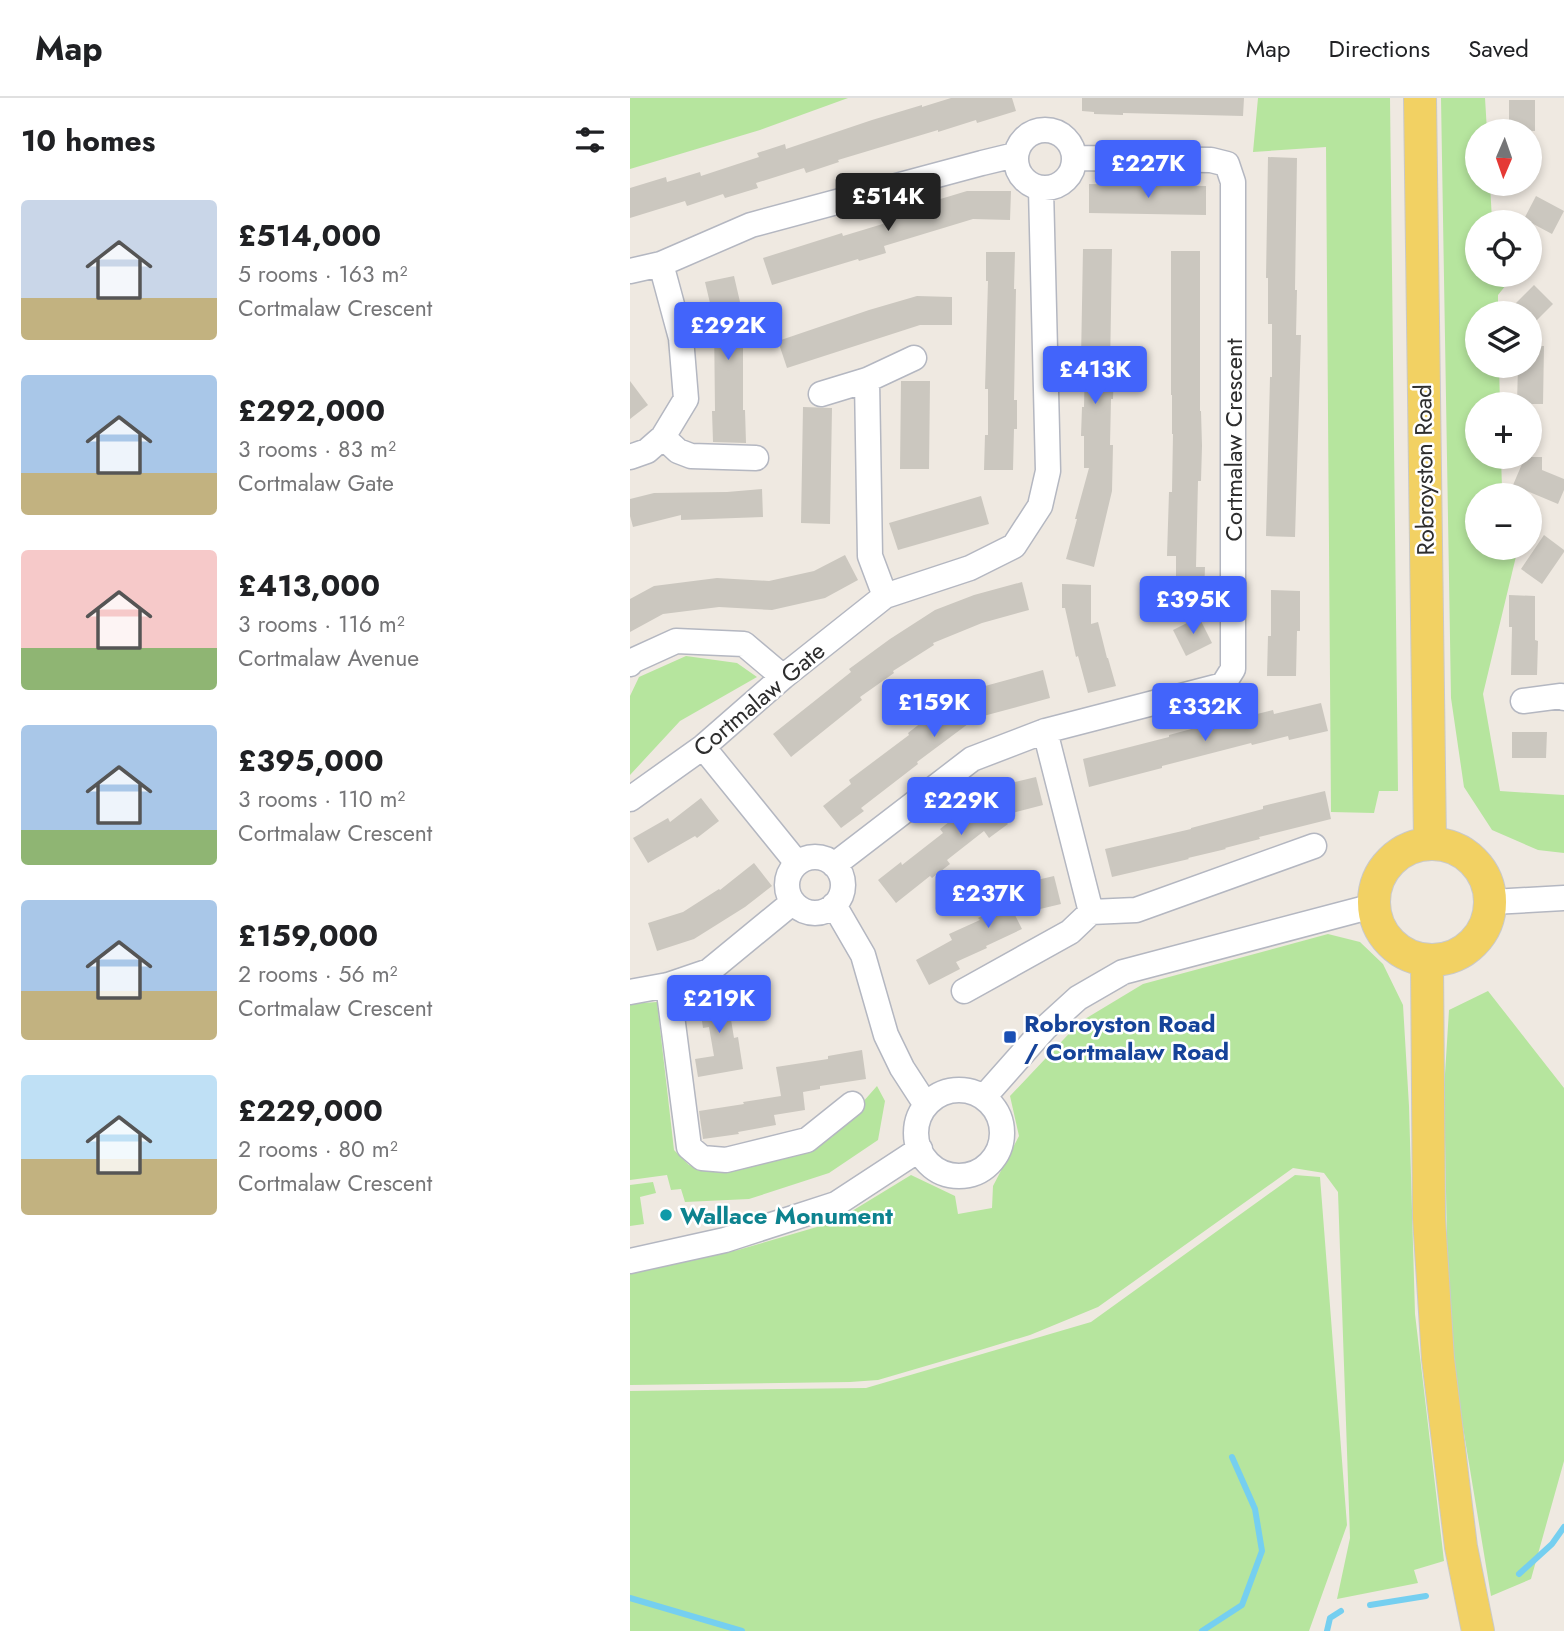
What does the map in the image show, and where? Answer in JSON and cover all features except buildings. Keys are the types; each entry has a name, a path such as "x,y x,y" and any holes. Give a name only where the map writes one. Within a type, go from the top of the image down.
{"main road":[{"name":"Robroyston Road","path":"1420,98 1430,842"},
{"path":"1430,842 1458,848 1484,871 1492,902 1485,931 1458,956 1427,961 1408,956 1386,939 1376,920 1373,906 1379,877 1402,850 1430,842"},
{"path":"1427,961 1429,1218 1438,1359 1461,1547 1478,1631"}],"street":[{"path":"1041,130 1051,131 1060,134 1072,149 1073,168 1061,184 1041,189 1024,181 1018,173 1015,155 1024,138 1041,130"},
{"path":"630,271 661,264 751,225 1015,155"},
{"name":"Cortmalaw Crescent","path":"834,865 972,759 1045,732 1223,685 1233,669 1233,182 1227,164 1211,160 1074,158"},
{"path":"867,380 870,556 885,596 970,568 1014,545 1040,506 1048,471 1041,189"},
{"path":"630,457 647,451 663,437 686,399 681,338 661,264"},
{"path":"821,394 867,380 914,358"},
{"path":"663,437 678,451 691,456 756,458"},
{"name":"Cortmalaw Gate","path":"630,799 703,747 783,677 885,596"},
{"path":"630,664 676,641 744,644 783,677"},
{"path":"1523,701 1563,692"},
{"path":"1045,732 1091,912"},
{"path":"703,747 797,863"},
{"path":"964,991 1070,932 1091,912 1136,910 1314,846"},
{"path":"820,858 834,865 839,872 842,890 834,905 826,911 808,912 793,902 787,886 788,877 797,863 804,859 820,858"},
{"path":"1492,902 1564,898"},
{"path":"630,992 668,985 709,971 793,902"},
{"path":"834,905 863,955 886,1035 902,1068 926,1105"},
{"path":"984,1097 1045,1028 1078,998 1123,972 1373,906"},
{"path":"668,985 689,1147 702,1158 726,1160 807,1140 852,1104"},
{"path":"959,1091 984,1097 998,1115 1001,1128 1001,1143 997,1154 979,1173 970,1176 944,1174 933,1169 920,1149 916,1130 926,1105 943,1093 959,1091"},
{"path":"630,1261 725,1240 836,1204 920,1149"}],"green space":[{"path":"630,98 848,98 760,130 630,169"},
{"path":"1258,98 1390,98 1398,791 1379,791 1374,813 1331,812 1326,147 1253,152"},
{"path":"1441,98 1485,98 1486,119 1465,119 1465,196 1491,196 1491,210 1465,210 1465,287 1504,287 1498,295 1498,301 1465,301 1465,378 1499,378 1500,392 1465,392 1465,469 1501,469 1502,483 1465,483 1465,560 1515,560 1483,694 1500,791 1564,795 1564,853 1538,850 1492,830 1464,787 1451,698"},
{"path":"686,656 737,663 757,677 680,721 630,775 630,696 639,677"},
{"path":"1328,934 1360,942 1383,964 1403,1005 1415,1314 1444,1561 1414,1570 1418,1583 1337,1599 1350,1538 1338,1192 1324,1173 1293,1168 1098,1307 1030,1335 878,1380 630,1385 630,1270 738,1250 834,1222 911,1175 955,1196 958,1214 992,1208 993,1186 1019,1136 1010,1096 1080,1022 1143,984"},
{"path":"1488,991 1564,1088 1564,1461 1531,1579 1491,1596 1449,1343 1444,1090 1449,1010"},
{"path":"657,1002 674,1150 689,1165 706,1170 775,1159 832,1137 877,1086 885,1101 878,1140 829,1173 749,1199 685,1202 681,1189 671,1190 667,1175 630,1180 630,1004"},
{"path":"1295,1175 1320,1177 1347,1525 1309,1631 630,1631 630,1391 866,1388 1091,1322"},
{"path":"653,1182 656,1193 640,1197 644,1224 630,1226 630,1185"}],"waterway":[{"path":"1202,1631 1242,1605 1262,1551 1255,1509 1232,1457"},
{"path":"1519,1574 1552,1544 1564,1527"},
{"path":"1370,1605 1426,1596"},
{"path":"630,1598 742,1631"},
{"path":"1327,1631 1330,1618 1341,1611"}],"place":[{"name":"Robroyston Road / Cortmalaw Road","path":"1010,1037"},
{"name":"Wallace Monument","path":"666,1215"}]}
